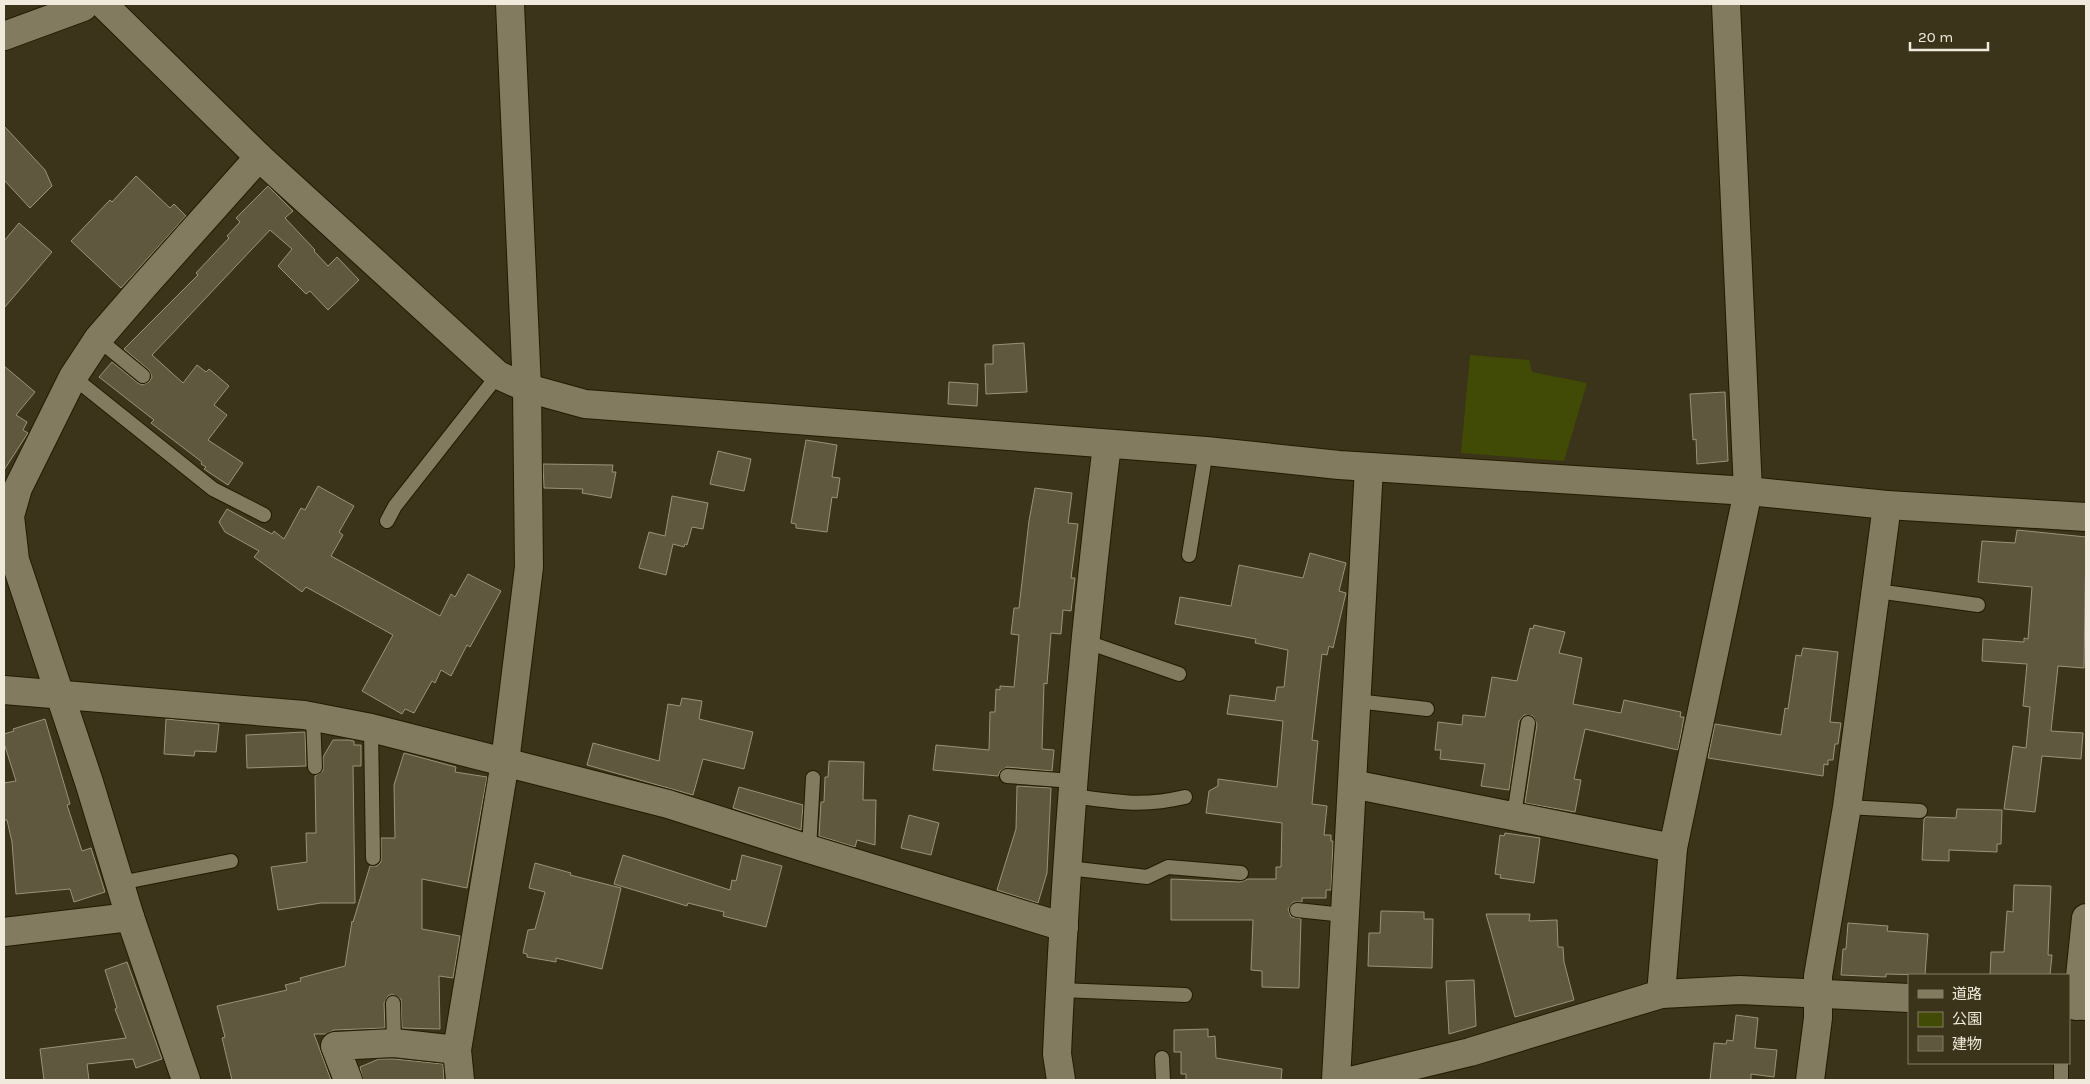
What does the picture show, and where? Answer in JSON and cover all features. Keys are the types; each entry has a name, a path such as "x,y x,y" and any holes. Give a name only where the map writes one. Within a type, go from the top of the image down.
{"street":[{"path":"4,36 84,4"},
{"path":"104,4 259,157 498,375 527,388 585,404 1206,451 1369,466 1748,491 1887,504 2086,517"},
{"path":"460,1080 456,1050 505,762 529,568 527,388 510,4"},
{"path":"1662,994 1673,848 1748,491 1726,4"},
{"path":"186,1080 130,917 61,694 15,560 7,517 18,488 73,377 98,339 259,157"},
{"path":"1061,1080 1057,1054 1068,868 1095,540 1107,445"},
{"path":"1336,1080 1369,466"},
{"path":"1810,1080 1818,1018 1818,976 1847,807 1887,504"},
{"path":"4,690 313,717 371,728 668,804 1064,927"},
{"path":"1352,784 1673,848"},
{"path":"4,932 130,917"},
{"path":"2078,1006 2086,918"},
{"path":"1354,1080 1417,1073 1470,1052 1662,994 1740,990 1908,998"},
{"path":"348,1080 335,1046 394,1043 456,1050"}],"lane":[{"path":"98,339 143,376"},
{"path":"387,520 395,506 498,375"},
{"path":"73,377 213,489 264,515"},
{"path":"1189,555 1206,451"},
{"path":"1877,591 1978,605"},
{"path":"1087,642 1179,674"},
{"path":"1356,701 1427,709"},
{"path":"313,717 315,766"},
{"path":"1514,816 1528,723"},
{"path":"371,728 373,858"},
{"path":"1007,776 1074,789 1128,804 1158,803 1185,798"},
{"path":"809,849 813,778"},
{"path":"1847,807 1920,811"},
{"path":"120,883 231,862"},
{"path":"1068,868 1148,877 1168,867 1241,873"},
{"path":"1297,910 1344,915"},
{"path":"1060,990 1185,995"},
{"path":"393,1002 394,1043"},
{"path":"1162,1058 1162,1080"},
{"path":"2061,1064 2061,1080"}],"green space":[{"path":"1470,355 1529,360 1532,372 1587,383 1564,461 1461,453"}],"building":[{"path":"4,126 45,170 52,186 30,208 4,180"},
{"path":"136,176 170,208 174,204 186,216 121,288 71,241"},
{"path":"268,186 293,211 285,218 328,266 337,257 359,280 328,310 310,291 306,294 278,266 292,249 270,230 152,355 183,383 197,365 206,372 209,369 229,386 214,405 227,415 208,440 243,463 228,485 204,469 206,467 201,464 202,462 151,423 154,420 99,377 112,362 138,383 142,385 149,382 152,377 149,370 124,349 198,275 196,273 229,238 227,236 240,222 236,218"},
{"path":"19,223 52,252 4,308 4,241"},
{"path":"1024,343 1027,392 986,394 985,364 993,364 993,345"},
{"path":"4,366 35,392 16,415 27,422 23,430 28,433 4,470"},
{"path":"949,382 978,384 977,406 948,404"},
{"path":"1725,392 1728,461 1697,464 1696,439 1693,440 1690,394"},
{"path":"806,440 837,445 832,477 840,478 837,498 832,497 827,532 796,528 796,524 791,523"},
{"path":"718,451 751,459 744,491 710,484"},
{"path":"543,464 613,465 612,472 616,472 611,498 582,493 583,489 544,488"},
{"path":"318,486 354,506 339,532 343,535 331,556 440,616 451,594 455,597 468,574 501,591 470,647 467,645 451,676 441,670 435,683 432,681 414,713 405,709 402,714 362,691 393,635 306,587 302,592 254,557 259,551 225,532 219,522 227,509 272,534 274,531 284,539 301,508 305,510"},
{"path":"1035,488 1072,493 1068,523 1078,524 1071,578 1075,578 1071,611 1063,610 1061,634 1051,633 1047,684 1044,683 1042,749 1054,750 1052,771 1007,767 1000,771 998,776 933,770 936,745 989,750 990,712 995,712 996,689 1000,690 1000,686 1014,687 1019,635 1011,634 1014,608 1019,608 1029,521"},
{"path":"672,496 708,503 703,529 692,527 687,545 685,544 684,547 673,544 666,575 639,568 649,532 665,536"},
{"path":"2017,530 2086,537 2084,668 2058,666 2051,731 2083,733 2081,759 2042,756 2035,812 2004,809 2013,746 2026,748 2030,707 2023,706 2027,664 1982,661 1983,639 2024,642 2024,638 2028,639 2032,587 1978,582 1982,541 2015,543"},
{"path":"1310,553 1346,563 1339,591 1346,593 1333,648 1329,646 1327,655 1322,654 1312,740 1318,741 1312,804 1327,806 1324,835 1331,835 1331,841 1333,841 1331,890 1326,890 1326,898 1302,898 1302,902 1293,902 1288,909 1291,917 1301,919 1299,988 1262,987 1262,971 1251,970 1253,920 1171,920 1171,879 1240,882 1248,879 1276,879 1276,867 1281,867 1282,823 1206,813 1209,791 1218,786 1218,779 1277,787 1283,721 1227,714 1230,695 1275,701 1277,687 1284,687 1288,650 1255,643 1256,639 1175,624 1180,597 1231,606 1239,565 1303,578"},
{"path":"1534,625 1565,632 1559,653 1582,658 1573,704 1621,713 1624,700 1681,712 1680,717 1684,717 1678,750 1585,729 1574,779 1581,780 1575,812 1525,803 1537,724 1533,716 1524,715 1519,721 1509,790 1481,786 1485,764 1440,759 1441,750 1435,750 1438,722 1462,725 1463,715 1485,717 1492,677 1517,681 1530,628 1533,629"},
{"path":"1803,648 1838,652 1830,722 1841,723 1838,744 1835,744 1833,760 1828,760 1828,765 1824,764 1823,776 1708,758 1715,724 1781,735 1785,708 1788,709 1796,655 1801,656"},
{"path":"682,698 702,701 699,719 753,732 744,769 703,759 693,795 587,765 593,743 659,761 668,704 680,706"},
{"path":"45,719 70,804 67,805 82,851 91,848 105,892 74,902 70,889 16,894 12,842 7,820 4,820 4,783 16,781 4,743 4,734 14,731 13,729"},
{"path":"166,719 219,724 216,752 195,751 194,756 164,754"},
{"path":"305,732 306,766 247,768 246,735"},
{"path":"333,740 349,740 354,741 354,745 361,745 361,766 353,766 355,903 321,903 278,910 271,867 307,862 306,833 316,833 315,776 323,771 323,757"},
{"path":"404,753 456,767 455,772 487,777 467,888 422,879 422,929 460,936 453,978 439,976 440,1029 402,1028 401,999 392,994 388,996 384,1003 385,1028 334,1030 326,1034 314,1034 331,1080 232,1080 222,1038 225,1037 217,1006 287,990 285,985 301,981 300,978 345,966 352,921 370,866 377,866 381,862 381,838 395,838 394,785"},
{"path":"829,761 864,762 863,800 876,800 875,845 857,840 855,847 819,836 821,802 824,802 825,777 828,777"},
{"path":"1017,786 1051,788 1047,873 1038,903 997,890 1016,829"},
{"path":"739,787 803,805 801,830 733,808"},
{"path":"1957,809 2002,810 2001,844 1997,844 1997,852 1949,850 1949,861 1922,860 1924,819 1926,817 1956,818"},
{"path":"909,815 939,823 931,855 901,848"},
{"path":"1505,833 1540,838 1534,883 1500,878 1501,875 1495,874 1500,835 1504,836"},
{"path":"623,855 730,890 732,880 736,881 742,855 782,866 766,927 723,916 724,912 688,903 687,906 614,884"},
{"path":"535,863 571,873 570,875 621,888 602,969 556,958 556,962 527,957 527,954 523,953 528,930 535,929 545,892 529,888"},
{"path":"2014,885 2051,886 2048,955 2052,955 2050,974 1990,974 1991,952 2004,952 2007,911 2013,912"},
{"path":"1381,911 1424,912 1424,919 1433,919 1432,968 1368,966 1369,933 1380,933"},
{"path":"1486,914 1530,914 1529,921 1557,920 1558,947 1563,947 1564,962 1574,1000 1515,1017"},
{"path":"1848,923 1888,926 1887,931 1928,934 1925,974 1886,974 1886,977 1841,975 1843,949 1846,949"},
{"path":"127,962 162,1059 136,1068 133,1059 87,1064 89,1080 44,1080 40,1049 126,1038 115,1009 117,1008 105,970"},
{"path":"1474,980 1476,1026 1449,1034 1446,981"},
{"path":"1736,1015 1758,1018 1755,1048 1777,1050 1774,1077 1751,1074 1751,1080 1710,1080 1714,1043 1726,1044 1727,1040 1733,1041"},
{"path":"1208,1029 1208,1037 1215,1036 1216,1058 1282,1069 1281,1080 1186,1080 1186,1074 1181,1074 1181,1052 1174,1052 1174,1030"},
{"path":"379,1059 443,1064 444,1080 363,1080 360,1067"}]}
